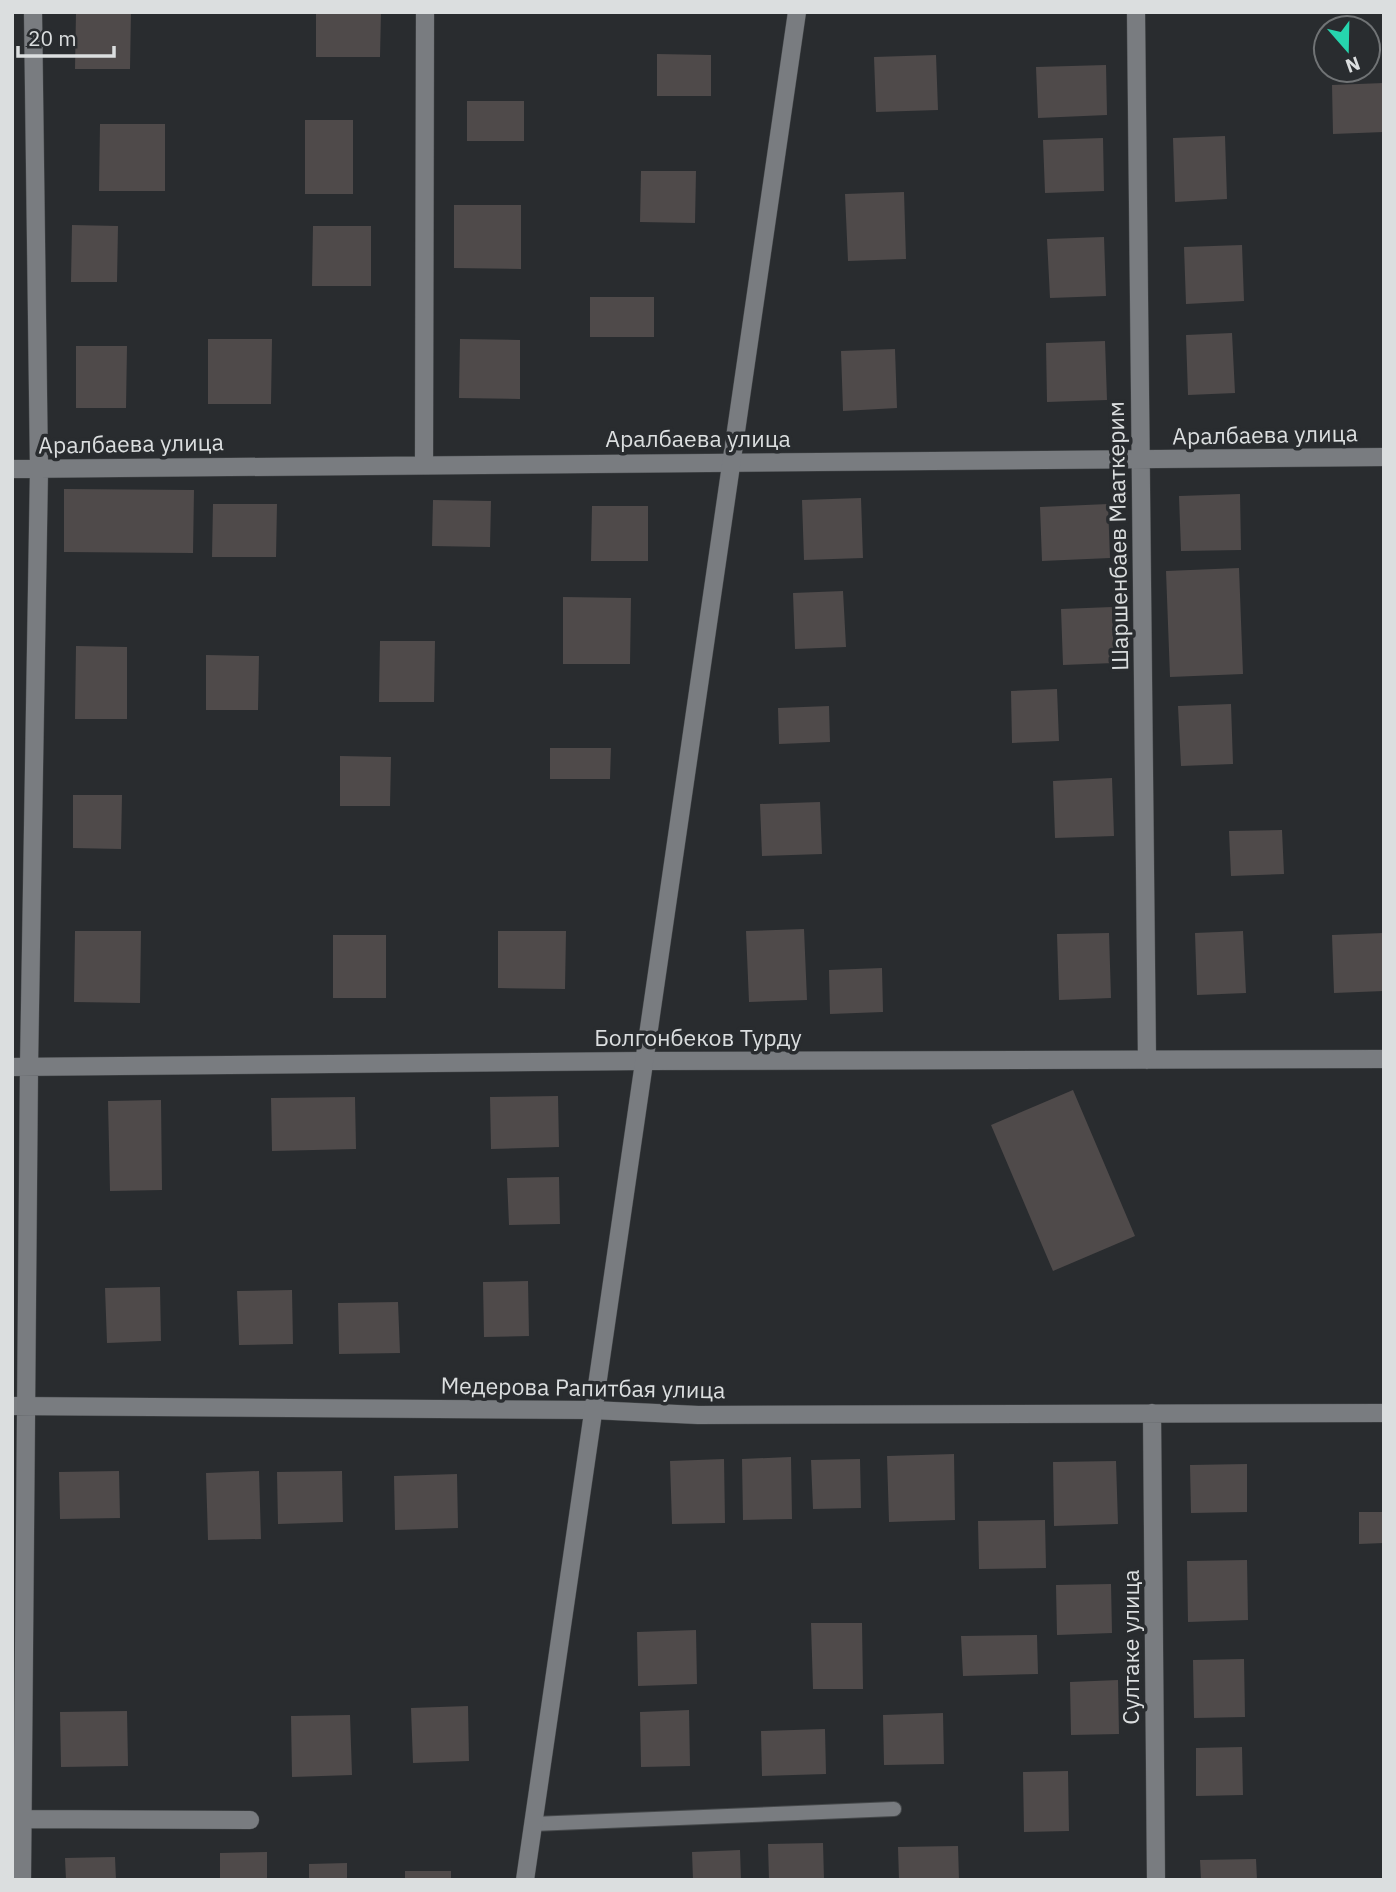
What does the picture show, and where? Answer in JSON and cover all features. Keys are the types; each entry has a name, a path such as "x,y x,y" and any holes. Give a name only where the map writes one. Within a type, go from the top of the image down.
{"street":[{"path":"22,1880 19,1406 21,1067 39,469 33,12"},
{"path":"424,465 425,12"},
{"path":"525,1880 797,12"},
{"name":"Шаршенбаев Мааткерим","path":"1136,12 1147,1060"},
{"name":"Аралбаева улица","path":"12,469 1384,457"},
{"name":"Болгонбеков Турду","path":"21,1067 643,1061 1384,1059"},
{"name":"Медерова Рапитбая улица","path":"19,1406 592,1410 698,1415 1384,1413"},
{"name":"Султаке улица","path":"1152,1413 1156,1880"},
{"path":"22,1819 250,1819"}],"lane":[{"path":"533,1824 894,1809"}],"building":[{"path":"76,12 131,12 130,69 75,69"},
{"path":"316,12 381,12 380,57 316,57"},
{"path":"657,54 711,55 711,96 657,96"},
{"path":"936,55 938,110 876,112 874,57"},
{"path":"1106,65 1107,115 1038,118 1036,67"},
{"path":"1382,83 1384,132 1333,134 1332,85"},
{"path":"467,101 524,101 524,141 467,141"},
{"path":"305,120 353,120 353,194 305,194"},
{"path":"100,124 165,124 165,191 99,191"},
{"path":"1225,136 1227,199 1175,202 1173,138"},
{"path":"1103,138 1104,191 1045,193 1043,140"},
{"path":"641,171 696,171 695,223 640,222"},
{"path":"904,192 906,259 848,261 845,194"},
{"path":"454,205 521,205 521,269 454,268"},
{"path":"72,225 118,226 117,282 71,282"},
{"path":"313,226 371,226 371,286 312,286"},
{"path":"1104,237 1106,296 1050,298 1047,239"},
{"path":"1242,245 1244,301 1186,304 1184,247"},
{"path":"590,297 654,297 654,337 590,337"},
{"path":"1232,333 1235,393 1188,395 1186,335"},
{"path":"208,339 272,339 271,404 208,404"},
{"path":"460,339 520,340 520,399 459,398"},
{"path":"1105,341 1107,400 1047,402 1046,343"},
{"path":"76,346 127,346 126,408 76,408"},
{"path":"895,349 897,408 843,411 841,351"},
{"path":"64,489 194,490 193,553 64,552"},
{"path":"1240,494 1241,550 1181,551 1179,496"},
{"path":"861,498 863,558 804,560 802,500"},
{"path":"433,500 491,501 490,547 432,546"},
{"path":"213,504 277,504 276,557 212,557"},
{"path":"1108,504 1110,558 1042,561 1040,507"},
{"path":"592,506 648,506 648,561 591,561"},
{"path":"1239,568 1243,674 1170,677 1166,571"},
{"path":"843,591 846,647 795,649 793,593"},
{"path":"563,597 631,598 630,664 563,664"},
{"path":"1112,607 1114,663 1063,665 1061,609"},
{"path":"380,641 435,641 434,702 379,702"},
{"path":"76,646 127,647 127,719 75,719"},
{"path":"206,655 259,656 258,710 206,710"},
{"path":"1057,689 1059,741 1012,743 1011,691"},
{"path":"1231,704 1233,764 1181,766 1178,706"},
{"path":"829,706 830,742 779,744 778,708"},
{"path":"550,748 611,748 610,779 550,779"},
{"path":"340,756 391,757 390,806 340,806"},
{"path":"1112,778 1114,836 1055,838 1053,781"},
{"path":"73,795 122,795 121,849 73,848"},
{"path":"820,802 822,854 762,856 760,804"},
{"path":"1282,830 1284,874 1231,876 1229,831"},
{"path":"804,929 807,1000 749,1002 746,931"},
{"path":"75,931 141,931 140,1003 74,1002"},
{"path":"498,931 566,931 565,989 498,988"},
{"path":"1243,931 1246,993 1197,995 1195,933"},
{"path":"1109,933 1111,998 1059,1000 1057,934"},
{"path":"1384,933 1384,991 1334,993 1332,935"},
{"path":"333,935 386,935 386,998 333,998"},
{"path":"882,968 883,1012 830,1014 829,970"},
{"path":"1073,1090 1135,1236 1053,1271 991,1125"},
{"path":"558,1096 559,1147 491,1149 490,1097"},
{"path":"355,1097 356,1149 272,1151 271,1098"},
{"path":"161,1100 162,1190 110,1191 108,1101"},
{"path":"559,1177 560,1224 509,1225 507,1178"},
{"path":"528,1281 529,1336 484,1337 483,1282"},
{"path":"160,1287 161,1341 107,1343 105,1288"},
{"path":"292,1290 293,1344 239,1345 237,1291"},
{"path":"398,1302 400,1353 339,1354 338,1303"},
{"path":"954,1454 955,1520 889,1522 887,1456"},
{"path":"791,1457 792,1519 743,1520 742,1459"},
{"path":"724,1459 725,1523 672,1524 670,1461"},
{"path":"860,1459 861,1508 813,1509 811,1460"},
{"path":"1116,1461 1118,1524 1054,1526 1053,1462"},
{"path":"1247,1464 1247,1512 1191,1513 1190,1465"},
{"path":"119,1471 120,1518 60,1519 59,1472"},
{"path":"259,1471 261,1539 208,1540 206,1473"},
{"path":"342,1471 343,1522 278,1524 277,1472"},
{"path":"457,1474 458,1528 395,1530 394,1476"},
{"path":"1359,1512 1384,1512 1384,1543 1359,1544"},
{"path":"1045,1520 1046,1568 979,1569 978,1521"},
{"path":"1247,1560 1248,1620 1188,1622 1187,1561"},
{"path":"1111,1584 1112,1633 1057,1635 1056,1585"},
{"path":"811,1623 862,1623 863,1689 813,1689"},
{"path":"696,1630 697,1684 638,1686 637,1632"},
{"path":"1037,1635 1038,1674 963,1676 961,1636"},
{"path":"1244,1659 1245,1717 1194,1718 1193,1660"},
{"path":"1118,1680 1119,1734 1071,1735 1070,1682"},
{"path":"468,1706 469,1761 413,1763 411,1708"},
{"path":"689,1710 690,1766 641,1767 640,1712"},
{"path":"127,1711 128,1766 61,1767 60,1712"},
{"path":"943,1713 944,1764 884,1765 883,1715"},
{"path":"350,1715 352,1775 292,1777 291,1716"},
{"path":"825,1729 826,1774 762,1776 761,1731"},
{"path":"1242,1747 1243,1795 1196,1796 1196,1748"},
{"path":"1068,1771 1069,1831 1024,1832 1023,1772"},
{"path":"823,1843 824,1880 769,1880 768,1844"},
{"path":"958,1846 959,1880 899,1880 898,1847"},
{"path":"740,1850 741,1880 693,1880 692,1852"},
{"path":"267,1852 267,1880 220,1880 220,1853"},
{"path":"115,1857 116,1880 66,1880 65,1858"},
{"path":"1256,1859 1257,1880 1201,1880 1200,1860"},
{"path":"347,1863 347,1880 309,1880 309,1864"},
{"path":"405,1871 451,1871 451,1880 405,1880"}]}
